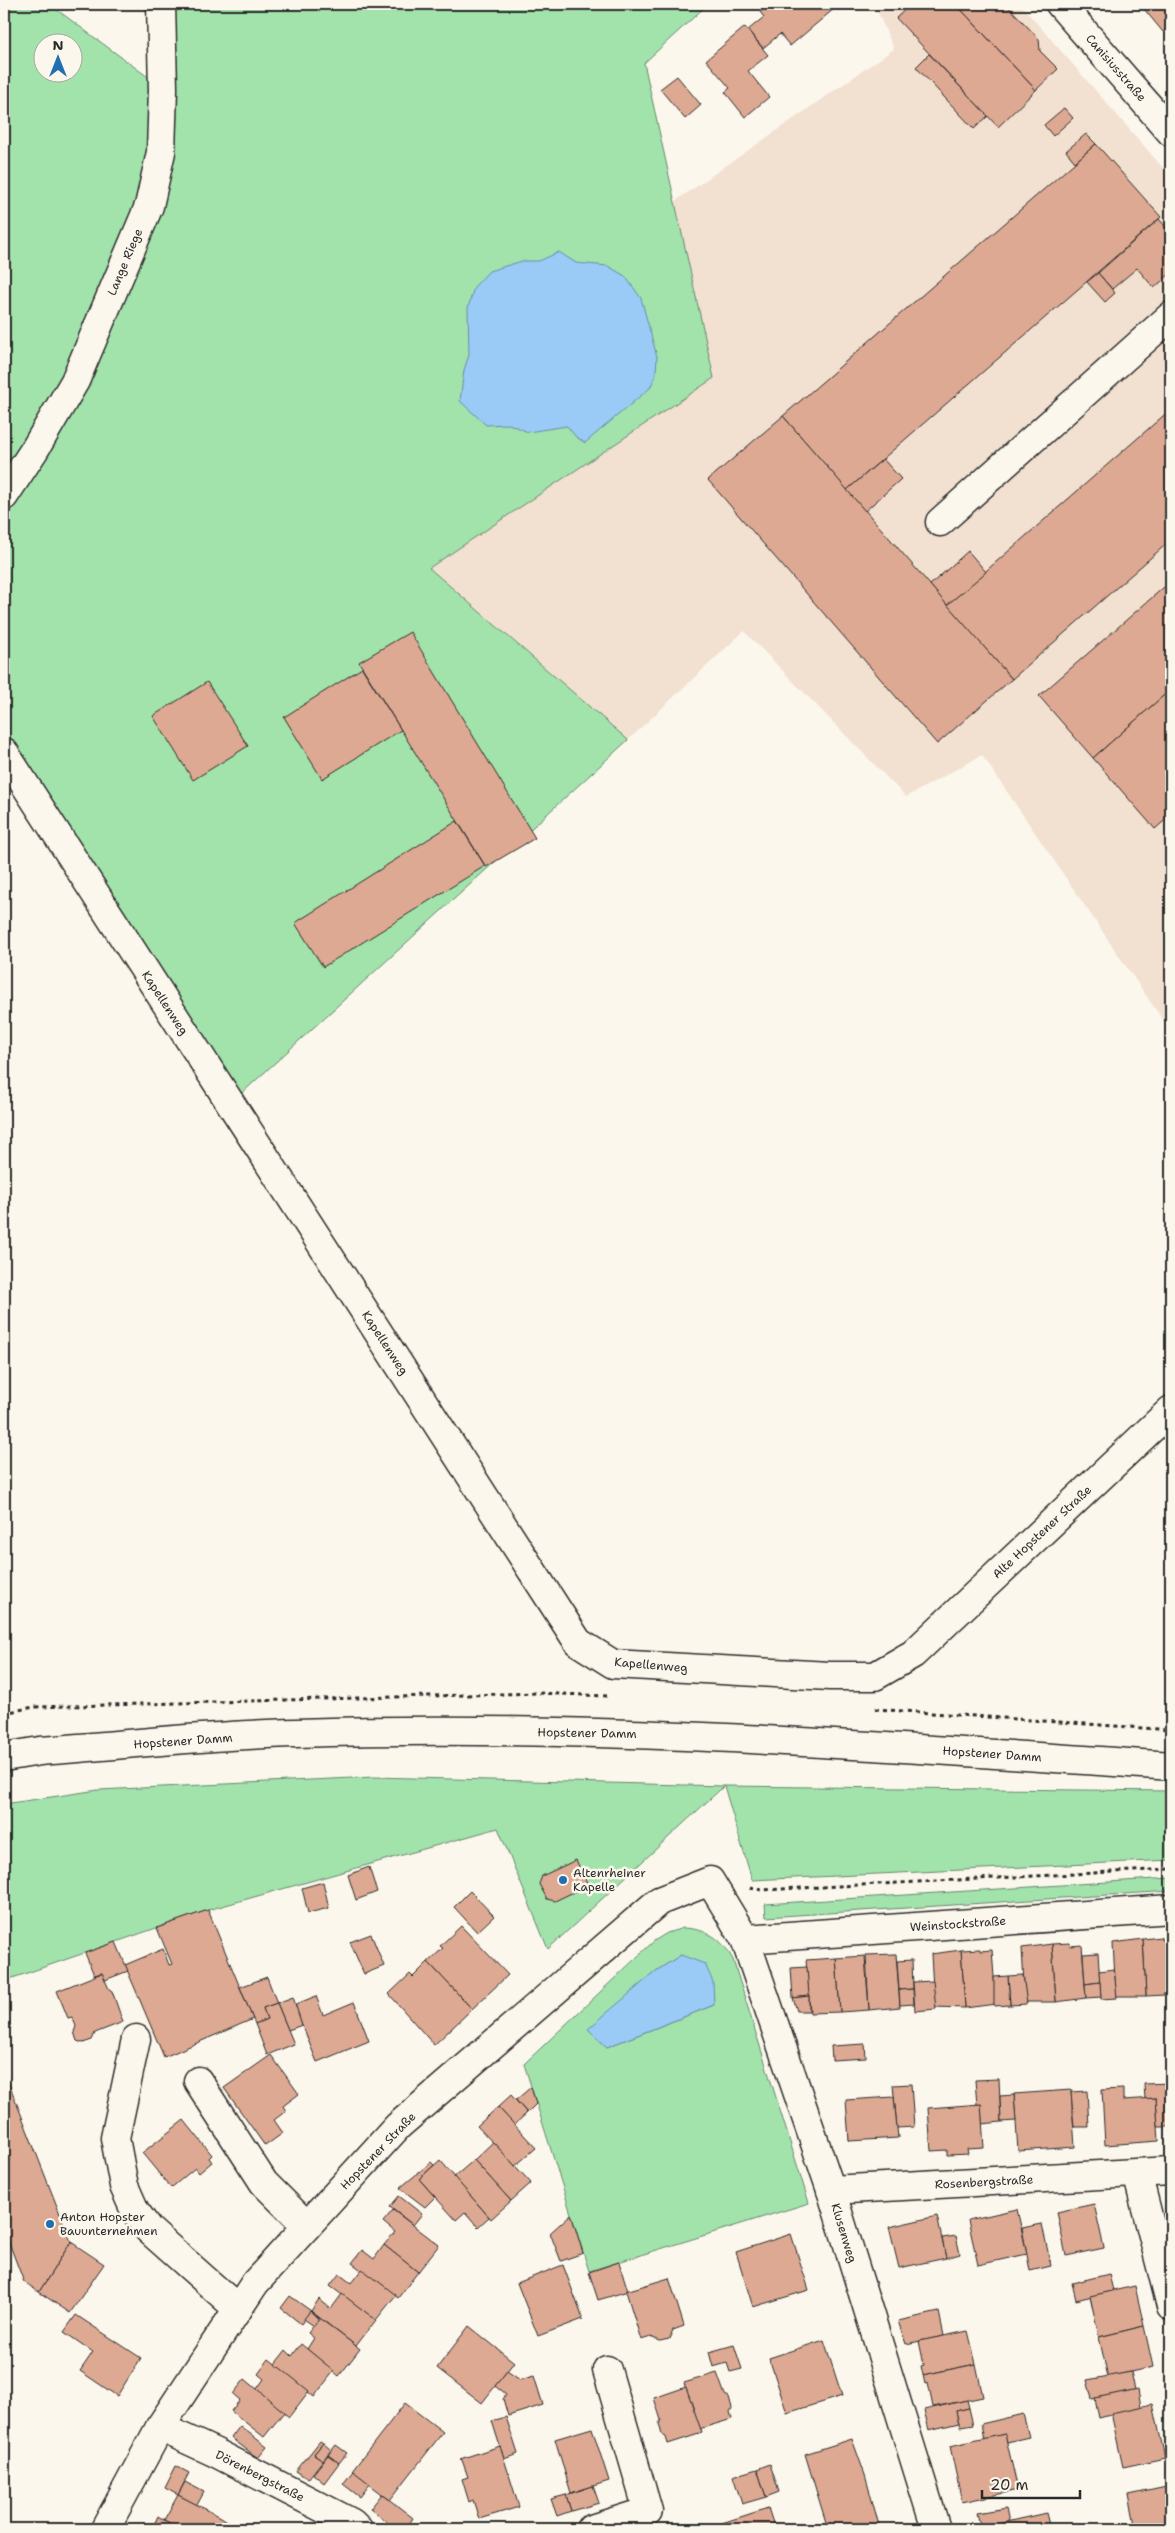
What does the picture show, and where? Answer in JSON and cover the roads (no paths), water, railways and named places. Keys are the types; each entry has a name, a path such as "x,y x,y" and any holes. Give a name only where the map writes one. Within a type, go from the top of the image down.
{"street":[{"name":"Lange Riege","path":"4,496 35,449 75,381 149,206 161,152 163,89 161,4"},
{"name":"Canisiusstraße","path":"1060,4 1171,132"},
{"path":"940,522 1171,316"},
{"name":"Kapellenweg","path":"4,752 578,1642 613,1664 830,1676 875,1676 913,1654"},
{"name":"Alte Hopstener Straße","path":"913,1654 1171,1410"},
{"name":"Hopstener Damm","path":"4,1757 40,1751 295,1733 551,1732 769,1738 1171,1766"},
{"name":"Hopstener Straße","path":"105,2529 160,2427 255,2282 398,2126 659,1901 710,1881 745,1939"},
{"name":"Weinstockstraße","path":"745,1939 1171,1910"},
{"name":"Klusenweg","path":"745,1939 831,2190 936,2529"},
{"path":"136,2039 115,2138 124,2186 135,2211 149,2230 238,2309"},
{"path":"198,2081 264,2183 307,2226"},
{"name":"Rosenbergstraße","path":"831,2190 1171,2171"},
{"path":"1137,2173 1171,2306"},
{"path":"590,2529 648,2511 607,2370"},
{"name":"Dörenbergstraße","path":"160,2427 352,2523 358,2529"}],"water":[{"path":"559,252 576,263 608,266 625,276 641,298 657,357 656,374 650,388 585,443 575,436 567,426 528,432 509,424 486,425 460,401 464,370 469,355 468,308 474,287 489,271 522,261 539,261"},
{"path":"681,1955 705,1964 713,1982 714,2005 607,2047 588,2029 656,1971"}],"place":[{"name":"Altenrheiner Kapelle","path":"563,1880"},
{"name":"Anton Hopster Bauunternehmen","path":"50,2224"}]}
